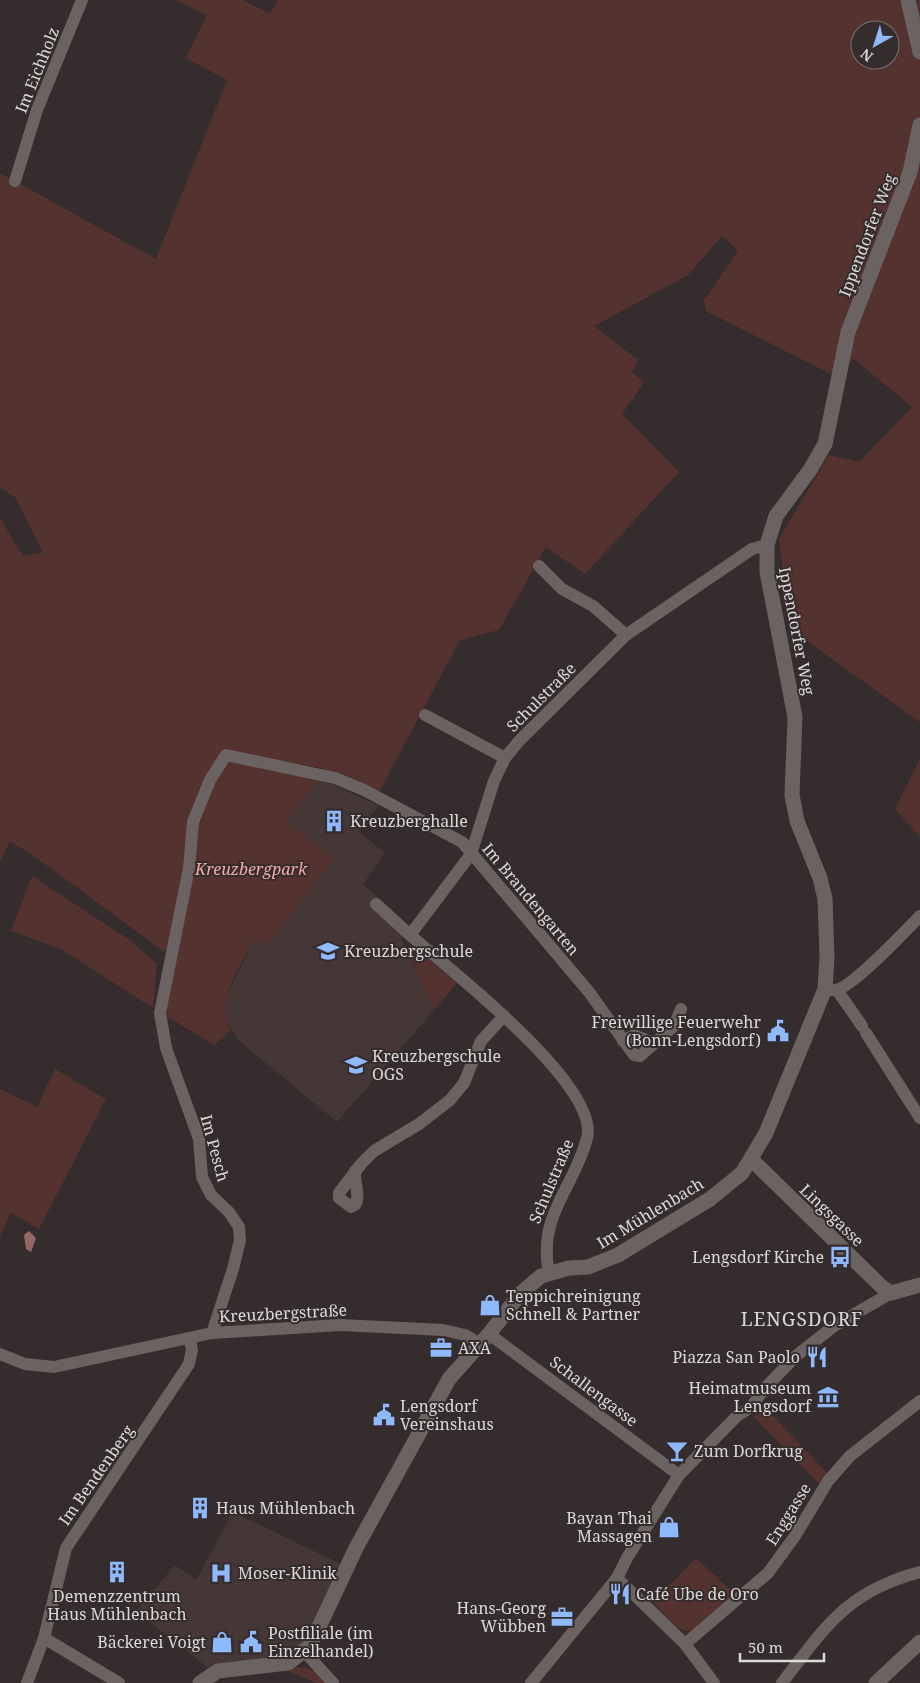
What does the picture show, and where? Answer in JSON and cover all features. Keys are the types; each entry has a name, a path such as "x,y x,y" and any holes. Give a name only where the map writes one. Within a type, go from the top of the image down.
{"street":[{"name":"Im Eichholz","path":"15,181 37,110 82,0"},
{"path":"908,0 920,52"},
{"name":"Ippendorfer Weg","path":"831,990 827,974 825,900 820,878 797,821 792,795 795,717 766,572 766,545 776,516 810,470 825,444 848,332 910,172 920,125"},
{"name":"Schulstraße","path":"410,935 471,854 494,781 505,758 519,741 626,635 752,549 766,545"},
{"path":"539,566 562,589 593,606 626,635"},
{"path":"425,715 505,758"},
{"name":"Im Brandengarten","path":"169,961 189,868 194,822 210,780 226,755 334,778 364,790 462,842 589,992 634,1055 640,1056 674,1026 681,1009"},
{"name":"Schulstraße","path":"376,904 504,1016 551,1063 586,1118 587,1138 578,1163 546,1233 545,1256 549,1273"},
{"path":"920,916 876,961 831,990 864,1029 920,1118"},
{"name":"Im Pesch","path":"169,961 160,1012 166,1048 199,1139 200,1167 205,1186 236,1220 240,1234 233,1269 212,1334"},
{"name":"Im Mühlenbach","path":"304,1651 314,1638 356,1548 449,1379 485,1339 520,1294 536,1279 549,1273 588,1267 618,1255 726,1188 752,1160 831,990"},
{"path":"355,1172 374,1151 436,1113 450,1100 469,1074 482,1041 504,1016"},
{"name":"Lingsgasse","path":"752,1160 852,1259 891,1293"},
{"path":"531,1683 617,1578 627,1558 679,1475 737,1416 751,1407 765,1388 796,1356 834,1326 891,1293 920,1285"},
{"name":"Kreuzbergstraße","path":"0,1354 25,1364 54,1367 212,1334 340,1325 443,1330 485,1339"},
{"name":"Im Bendenberg","path":"27,1683 44,1638 66,1548 189,1364 192,1350 190,1339"},
{"name":"Schallengasse","path":"485,1339 679,1475"},
{"name":"Enggasse","path":"685,1644 768,1574 828,1481 850,1456 920,1401"},
{"path":"782,1683 821,1633 847,1605 880,1586 920,1572"},
{"path":"617,1578 685,1644 714,1683"},
{"path":"44,1638 119,1683"},
{"path":"876,1683 920,1642"},
{"path":"200,1683 218,1671 281,1664 296,1658 304,1651 333,1683"}],"shaded area":[{"name":"Kreuzbergschule","path":"320,779 379,806 358,831 385,853 363,884 380,899 403,936 402,941 435,1009 337,1122 237,1039 226,1020 226,997 255,939 334,858 285,821"},
{"path":"29,1231 36,1238 31,1252 26,1249 24,1235"},
{"path":"233,1512 345,1566 306,1646 279,1661 208,1668 136,1611 175,1565 196,1580"}],"green space":[{"path":"175,0 242,0 270,14 278,0 920,0 920,722 790,629 779,539 829,455 859,462 912,407 854,359 833,375 706,311 704,300 738,251 722,236 688,275 594,326 638,360 632,372 644,383 622,414 679,472 585,574 546,547 499,630 460,640 379,792 320,768 226,750 207,780 169,949 163,951 34,856 10,841 0,862 0,518 23,556 43,552 16,498 0,487 0,173 156,259 227,80 186,58 207,15"},
{"name":"Kreuzbergpark","path":"228,759 320,779 285,821 334,858 267,945 255,939 231,983 227,995 227,1019 231,1030 214,1045 166,1016 197,823 203,805"},
{"path":"920,759 920,837 895,809"},
{"path":"32,876 128,939 157,964 153,1008 61,949 11,931"},
{"path":"418,951 457,983 435,1009 410,957"},
{"path":"55,1069 106,1099 39,1229 11,1213 0,1236 0,1089 37,1107"},
{"path":"764,1406 828,1474 819,1484 754,1417"},
{"path":"696,1558 736,1595 691,1631 686,1631 675,1626 653,1602"},
{"path":"298,1667 314,1670 326,1683 316,1683 289,1672 289,1669"}],"place":[{"name":"Kreuzberghalle","path":"334,821"},
{"name":"Kreuzbergschule","path":"328,951"},
{"name":"Freiwillige Feuerwehr (Bonn-Lengsdorf)","path":"778,1031"},
{"name":"Kreuzbergschule OGS","path":"356,1065"},
{"name":"Lengsdorf Kirche","path":"840,1257"},
{"name":"Teppichreinigung Schnell & Partner","path":"490,1305"},
{"name":"AXA","path":"441,1348"},
{"name":"Piazza San Paolo","path":"817,1357"},
{"name":"Heimatmuseum Lengsdorf","path":"828,1397"},
{"name":"Lengsdorf Vereinshaus","path":"384,1415"},
{"name":"Zum Dorfkrug","path":"677,1451"},
{"name":"Haus Mühlenbach","path":"200,1508"},
{"name":"Bayan Thai Massagen","path":"669,1527"},
{"name":"Demenzzentrum Haus Mühlenbach","path":"117,1572"},
{"name":"Moser-Klinik","path":"221,1573"},
{"name":"Café Ube de Oro","path":"620,1594"},
{"name":"Hans-Georg Wübben","path":"562,1617"},
{"name":"Bäckerei Voigt","path":"222,1642"},
{"name":"Postfiliale (im Einzelhandel)","path":"251,1642"}],"district":[{"name":"LENGSDORF","path":"802,1319"}]}
